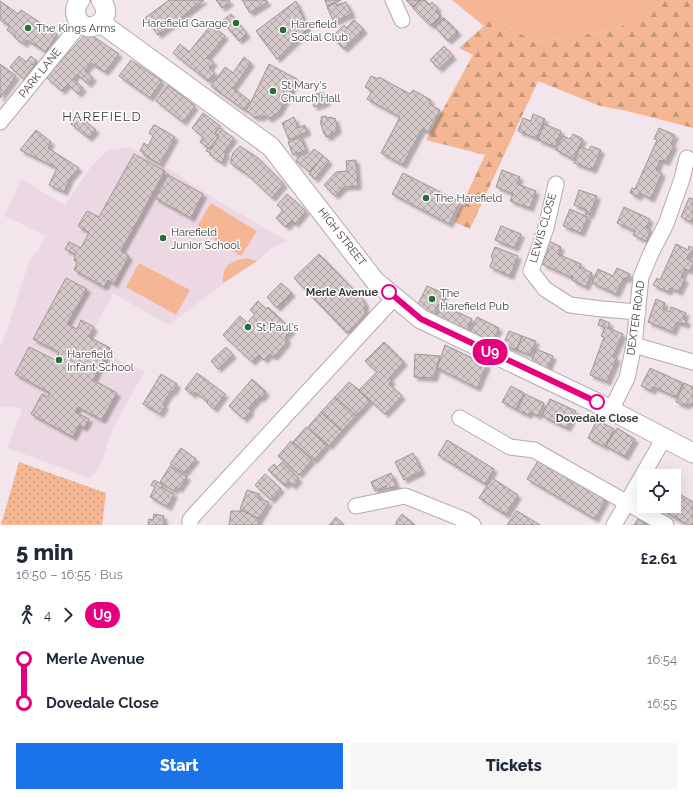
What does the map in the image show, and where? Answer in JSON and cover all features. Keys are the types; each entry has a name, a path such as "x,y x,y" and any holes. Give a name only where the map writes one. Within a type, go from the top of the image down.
{"street":[{"path":"79,0 75,10 77,19 88,27 97,25 104,19 106,14 105,1"},
{"path":"393,0 402,20"},
{"name":"PARK LANE","path":"0,122 81,23"},
{"name":"HIGH STREET","path":"101,23 271,147 376,281 421,319 611,410 693,453"},
{"name":"DEXTER ROAD","path":"611,410 627,378 634,345 641,277 651,253 687,181 687,158"},
{"name":"LEWIS CLOSE","path":"556,184 546,228 530,271 545,289 570,305 638,312"},
{"path":"190,525 190,520 195,514 395,297"},
{"path":"634,345 677,359 693,362"},
{"path":"460,418 510,448 534,450 666,525"},
{"path":"614,525 664,438"},
{"path":"356,506 405,496 465,520 473,525"}],"shaded area":[{"name":"Harefield Junior School","path":"130,147 287,241 270,249 257,262 220,286 169,325 38,251 45,235 4,216 21,179 65,205 91,167 107,151"},
{"name":"Harefield Infant School","path":"37,251 113,294 90,336 112,348 109,354 128,365 145,371 114,426 98,470 90,478 7,448 22,409 10,406 0,407 0,347 29,261"}],"green space":[{"path":"452,0 664,0 662,4 615,30 535,42 493,18 484,26"},
{"path":"664,0 693,0 693,128 627,111 600,106 538,81 470,229 454,222 485,155 426,140 473,55 459,48 493,18 535,42 615,30 661,4"},
{"path":"211,203 257,231 241,256 196,228"},
{"path":"246,258 257,261 223,283 224,272 228,265"},
{"path":"139,263 190,290 176,315 126,287"},
{"path":"19,462 106,493 102,525 1,525"}],"building":[{"path":"169,0 204,0 158,35 145,18"},
{"path":"216,0 229,0 230,2 222,8"},
{"path":"242,0 266,0 268,2 250,13"},
{"path":"325,0 341,0 327,6"},
{"path":"406,0 420,0 413,7"},
{"path":"421,0 425,0 430,5 432,2 438,8 436,11 441,16 431,26 413,8"},
{"name":"The Kings Arms","path":"0,1 18,14 21,10 57,34 46,52 27,40 24,44 7,30 10,26 0,20"},
{"name":"Harefield Social Club","path":"296,1 308,29 277,59 256,31"},
{"path":"346,2 352,14 334,22 327,7 335,3 337,6"},
{"path":"231,14 247,34 239,41 222,21"},
{"path":"444,18 458,32 448,41 435,27"},
{"path":"354,20 364,30 344,49 332,37 344,25 346,28"},
{"path":"211,25 225,36 207,58 214,62 209,68 215,73 208,81 173,53 180,44 189,52"},
{"path":"85,35 91,35 119,54 105,72 91,63 85,71 93,78 88,84 77,74 73,79 83,88 78,94 68,84 62,91 46,77"},
{"path":"444,46 453,56 439,69 430,60"},
{"path":"19,56 26,62 31,56 37,61 24,79 10,67"},
{"path":"244,57 251,63 233,88 250,101 244,110 211,86 225,67 233,73"},
{"path":"131,60 162,81 150,98 119,76"},
{"path":"0,64 16,76 0,98"},
{"name":"St Mary's Church Hall","path":"269,64 297,79 279,112 269,119 264,115 260,118 256,116 255,118 246,110"},
{"path":"371,76 378,79 379,77 410,94 413,90 431,100 429,104 440,110 428,132 422,129 403,165 381,153 400,117 367,99 372,91 365,87"},
{"path":"168,85 195,106 183,122 156,101"},
{"path":"323,92 327,102 314,107 311,96"},
{"path":"203,113 220,126 215,133 219,136 210,149 200,142 203,137 192,128"},
{"path":"533,114 545,119 536,138 518,131 523,118 531,121"},
{"path":"78,115 96,130 89,138 71,124"},
{"path":"326,116 327,118 335,118 338,130 331,134 331,136 326,137 320,121 322,121 321,117"},
{"path":"294,117 298,128 305,125 307,132 289,140 282,123"},
{"path":"544,124 561,131 555,147 538,140"},
{"path":"155,125 175,137 160,164 140,151 144,143 148,146 153,136 149,133"},
{"path":"219,128 234,138 224,152 226,153 222,163 210,155 211,153 206,151 208,148 210,149 219,136 215,133"},
{"path":"659,128 675,135 671,144 674,145 666,162 660,160 656,170 662,173 651,199 640,193 638,197 630,193 632,188 635,189 657,140 654,139"},
{"path":"36,130 51,142 48,148 79,168 70,178 64,192 49,185 57,168 20,150"},
{"path":"573,134 583,139 573,159 556,150 563,136 570,139"},
{"path":"301,137 306,150 293,155 288,142"},
{"path":"240,146 258,158 284,184 272,198 248,175 230,163 233,153"},
{"path":"591,146 601,150 593,170 574,163 580,147 589,150"},
{"path":"314,149 323,156 310,172 296,161 302,154 307,158"},
{"path":"134,154 165,171 121,251 129,256 114,284 108,280 104,287 74,270 77,263 74,260 76,255 65,249 69,242 81,248 89,233 78,226 87,211 99,217"},
{"path":"323,156 329,161 315,179 309,174"},
{"path":"356,160 358,186 344,187 335,196 324,185 336,172 347,171 346,161"},
{"path":"502,170 520,177 517,184 536,191 530,208 510,201 513,194 496,187"},
{"name":"The Harefield","path":"403,173 460,202 449,224 392,194"},
{"path":"168,175 203,194 191,218 155,198"},
{"path":"579,190 597,196 590,215 585,214 587,210 574,205"},
{"path":"287,194 306,211 295,224 292,221 286,227 276,218 283,210 277,205"},
{"path":"689,198 693,199 693,220 692,219 691,222 681,217"},
{"path":"624,207 650,219 646,228 651,230 646,241 633,235 635,231 617,223"},
{"path":"570,209 588,217 581,233 563,226"},
{"path":"501,226 521,234 515,248 495,240"},
{"path":"547,240 561,247 558,254 581,264 580,267 592,273 586,287 572,280 573,278 542,264 549,249 544,246"},
{"path":"676,244 688,250 689,246 693,248 693,255 690,253 687,259 693,262 693,264 690,271 685,269 681,277 685,279 679,292 670,288 668,292 653,285 657,278 660,280"},
{"path":"495,247 518,256 510,276 490,267 493,258 491,257"},
{"path":"319,254 363,299 365,304 365,314 347,333 294,278"},
{"path":"617,268 630,274 628,279 624,278 616,294 592,283 598,269 613,276"},
{"path":"66,278 87,289 67,324 77,329 81,320 94,327 89,337 110,348 93,380 117,393 102,420 78,407 75,412 89,419 84,428 79,425 73,437 31,414 42,394 48,397 50,393 15,374 29,347 55,360 59,352 33,339"},
{"path":"281,283 292,293 277,308 267,297"},
{"name":"The Harefield Pub","path":"427,286 445,294 440,305 438,304 433,318 416,308"},
{"path":"656,299 665,303 663,309 670,312 671,307 686,313 683,319 687,321 686,325 677,322 673,332 648,322"},
{"path":"258,301 266,309 268,307 292,330 285,337 287,339 286,343 275,356 271,356 270,354 264,360 259,355 252,362 223,335 240,316 247,323 255,314 250,310"},
{"path":"442,305 472,319 465,334 435,319"},
{"path":"477,317 499,328 491,345 469,335"},
{"path":"600,319 610,323 608,328 623,334 613,356 617,358 607,382 590,375 604,337 601,336 605,327 598,325"},
{"path":"509,331 522,336 517,350 503,345"},
{"path":"522,336 536,341 530,355 517,350"},
{"path":"384,342 404,362 389,378 392,381 389,384 402,396 385,414 359,390 377,372 365,361"},
{"path":"445,345 487,365 477,388 437,368"},
{"path":"226,347 233,355 218,369 211,361"},
{"path":"536,349 553,356 547,370 531,364"},
{"path":"415,354 440,356 434,378 414,377"},
{"path":"650,368 683,383 676,397 654,387 652,391 641,386"},
{"path":"197,373 225,394 214,409 207,403 208,402 195,392 193,395 185,389"},
{"path":"161,374 177,384 173,392 171,391 163,404 165,406 160,414 143,404"},
{"path":"252,379 266,392 261,399 259,397 249,409 251,411 244,419 229,406"},
{"path":"349,382 370,401 356,416 335,397"},
{"path":"684,383 693,387 693,406 687,403 686,406 676,402"},
{"path":"511,386 524,393 516,409 502,402"},
{"path":"525,394 544,403 538,416 530,412 528,415 517,410"},
{"path":"335,397 356,416 342,431 321,412"},
{"path":"550,399 576,411 567,428 542,416"},
{"path":"321,412 342,431 329,446 308,427"},
{"path":"597,420 614,429 605,447 588,438"},
{"path":"306,427 327,445 314,460 293,442"},
{"path":"617,428 635,439 625,457 606,446"},
{"path":"447,440 494,469 485,484 438,455"},
{"path":"291,441 312,460 299,475 278,456"},
{"path":"181,448 196,459 184,473 170,464"},
{"path":"413,453 422,471 404,480 395,462"},
{"path":"539,459 606,499 595,519 527,479"},
{"path":"282,462 299,479 293,486 288,482 285,486 268,470 274,464 277,467"},
{"path":"170,466 187,477 179,489 176,487 174,491 160,482"},
{"path":"391,473 397,486 386,489 386,486 375,491 371,482"},
{"path":"265,474 281,489 271,500 255,485"},
{"path":"492,478 518,495 506,515 479,498"},
{"path":"154,480 163,485 161,487 174,494 168,507 150,497 155,487 151,485"},
{"path":"247,490 260,494 258,498 269,502 259,519 240,509"},
{"path":"681,495 693,502 693,525 688,525 667,513 681,513"},
{"path":"231,511 243,511 259,519 258,525 229,525"},
{"path":"517,511 540,525 507,525"},
{"path":"154,514 164,516 163,521 165,521 165,525 148,525 149,519 153,520"},
{"path":"402,514 415,525 395,525"},
{"path":"336,517 344,525 329,525"},
{"path":"638,519 648,525 634,525"}],"bus line":[{"name":"U9","path":"389,292 421,319 597,402"}],"place":[{"name":"Harefield Garage","path":"236,23"},
{"name":"The Kings Arms","path":"28,28"},
{"name":"Harefield Social Club","path":"283,30"},
{"name":"St Mary's Church Hall","path":"273,91"},
{"name":"The Harefield","path":"426,198"},
{"name":"Harefield Junior School","path":"163,238"},
{"name":"Merle Avenue","path":"389,292"},
{"name":"The Harefield Pub","path":"432,299"},
{"name":"St Paul's","path":"248,327"},
{"name":"Harefield Infant School","path":"59,360"},
{"name":"Dovedale Close","path":"597,402"}],"district":[{"name":"HAREFIELD","path":"102,116"}]}
